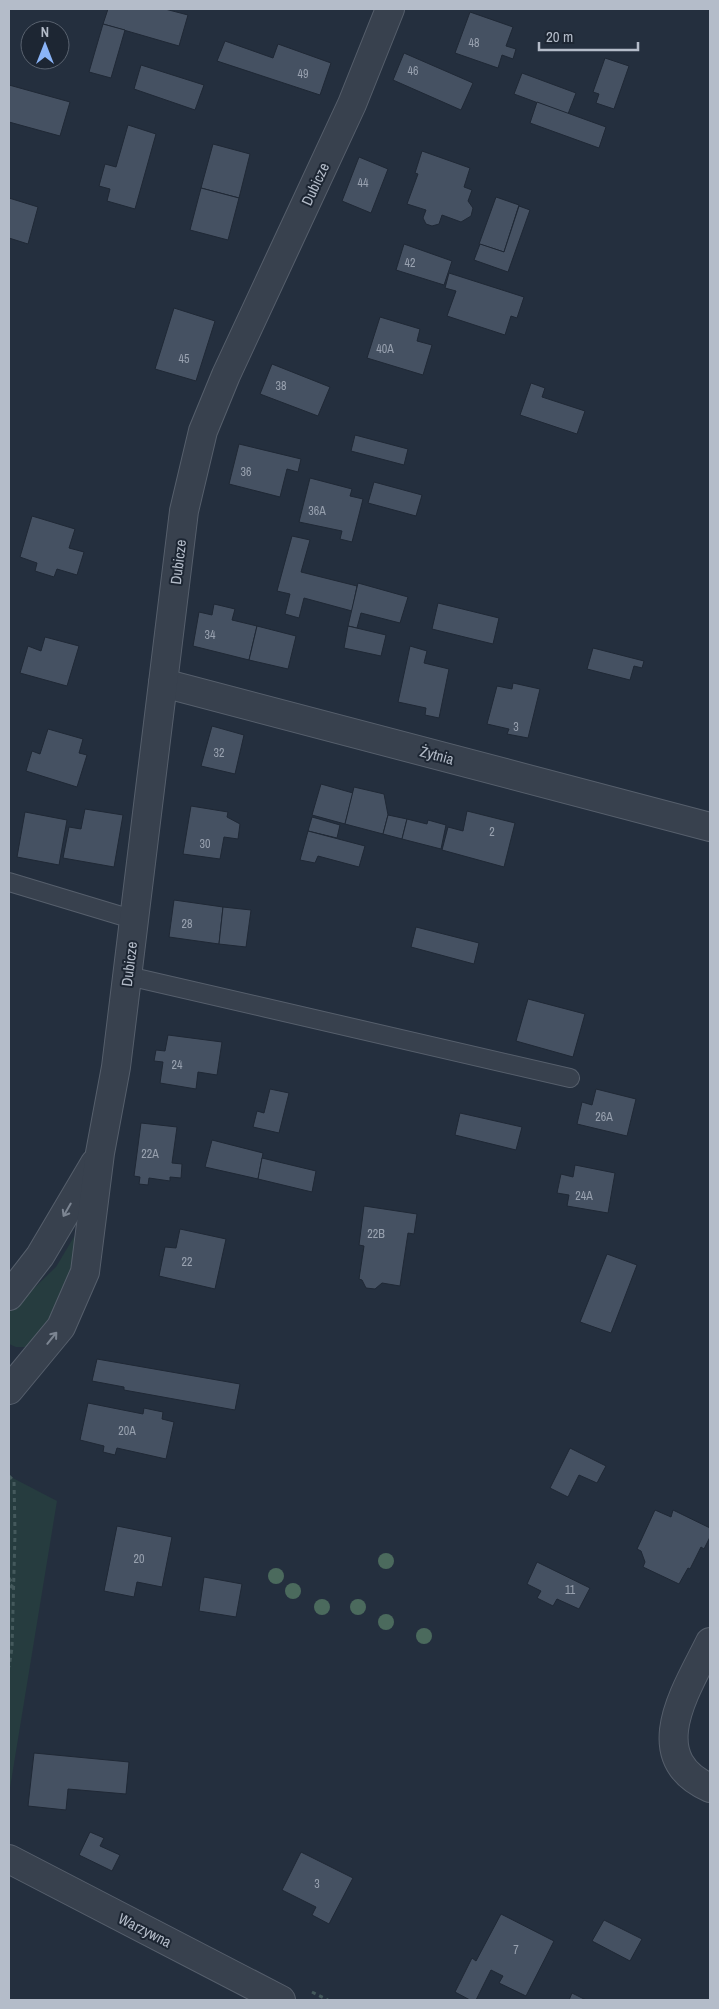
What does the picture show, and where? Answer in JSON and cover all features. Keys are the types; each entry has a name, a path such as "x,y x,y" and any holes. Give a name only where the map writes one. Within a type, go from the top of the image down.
{"street":[{"name":"Dubicze","path":"13,1378 61,1327 85,1272 100,1153 116,1067 128,976 184,511 203,431 226,375 352,104 390,9"},
{"name":"Żytnia","path":"163,683 710,827"},
{"name":"Dubicze","path":"9,1296 40,1256 100,1153"},
{"path":"710,1642 677,1709 673,1735 677,1760 696,1782 710,1788"},
{"name":"Warzywna","path":"9,1859 281,2000"}],"lane":[{"path":"9,882 134,920"},
{"path":"128,976 570,1078"}],"path":[{"path":"9,1476 14,1481 15,1533 12,1648 9,1667"},
{"path":"9,1578 13,1584 9,1590"}],"green space":[{"path":"81,1225 70,1280 44,1329 26,1347 16,1347 9,1344 9,1312 56,1267"},
{"path":"9,1476 57,1501 9,1794"}],"building":[{"path":"108,9 165,9 188,15 179,46 103,24"},
{"path":"470,12 513,27 506,46 516,49 513,59 502,55 498,68 455,53"},
{"path":"103,24 125,30 111,78 89,72"},
{"path":"225,41 273,58 278,44 331,63 320,95 217,61"},
{"path":"404,53 473,83 461,110 393,80"},
{"path":"605,58 629,66 614,109 596,103 599,94 593,92"},
{"path":"141,65 204,85 195,110 134,89"},
{"path":"522,73 576,93 568,114 514,94"},
{"path":"9,85 70,102 60,136 9,122"},
{"path":"537,102 606,127 599,148 530,123"},
{"path":"128,125 156,134 135,209 107,201 110,189 99,186 105,164 116,167"},
{"path":"213,144 250,154 239,198 201,188"},
{"path":"422,151 470,168 464,187 472,190 468,201 473,208 471,216 461,222 442,215 439,224 432,226 426,224 423,218 426,210 407,204 418,174 415,173"},
{"path":"359,157 388,169 371,213 342,201"},
{"path":"201,188 239,198 228,240 190,230"},
{"path":"496,197 519,205 504,252 479,244"},
{"path":"9,198 38,207 28,244 9,238"},
{"path":"519,206 530,210 508,272 474,260 480,244 504,252"},
{"path":"404,244 452,261 444,285 396,270"},
{"path":"449,273 524,297 517,318 511,316 505,335 447,316 456,291 445,288"},
{"path":"174,308 215,321 196,381 155,369"},
{"path":"380,317 420,329 417,341 432,345 423,375 367,358"},
{"path":"272,364 330,387 318,416 260,394"},
{"path":"531,383 545,388 542,397 585,411 577,434 520,415"},
{"path":"355,435 408,449 404,465 351,451"},
{"path":"239,444 301,459 298,472 287,469 280,497 229,484"},
{"path":"310,478 352,489 350,496 363,499 352,542 340,539 342,531 299,522"},
{"path":"374,482 422,495 416,516 368,503"},
{"path":"32,516 75,529 69,548 84,552 77,575 57,569 54,577 35,571 37,563 20,557"},
{"path":"292,536 310,540 301,572 357,586 352,611 304,598 299,618 285,614 290,594 277,591"},
{"path":"358,583 408,597 400,623 361,613 357,628 348,626"},
{"path":"438,603 499,618 493,644 432,629"},
{"path":"214,604 235,609 232,620 257,626 249,660 193,646 199,612 212,615"},
{"path":"257,626 296,636 288,669 249,660"},
{"path":"348,626 386,635 381,656 344,648"},
{"path":"45,637 79,646 67,686 20,673 28,646 41,651"},
{"path":"410,646 427,651 424,663 449,669 439,718 425,715 426,708 398,702"},
{"path":"593,648 644,661 642,668 634,666 630,680 587,669"},
{"path":"513,683 540,689 528,738 507,734 509,729 487,724 497,686 512,689"},
{"path":"212,726 244,735 235,774 201,766"},
{"path":"48,729 83,739 79,753 87,755 77,787 26,771 32,751 40,754"},
{"path":"321,784 353,793 345,824 312,815"},
{"path":"354,787 384,794 388,815 383,834 345,824"},
{"path":"191,806 228,812 227,817 240,824 238,839 224,837 220,859 183,854"},
{"path":"85,809 123,815 114,867 63,858 69,827 81,829"},
{"path":"467,811 515,823 504,867 442,850 448,827 463,831"},
{"path":"25,812 67,820 59,865 17,857"},
{"path":"388,815 407,819 402,839 383,834"},
{"path":"312,817 340,825 337,838 308,831"},
{"path":"407,819 427,824 428,820 446,825 441,849 402,839"},
{"path":"308,831 365,846 359,867 318,856 315,863 300,860"},
{"path":"174,900 223,907 219,944 169,937"},
{"path":"223,907 251,910 246,947 219,944"},
{"path":"416,927 479,943 474,964 411,947"},
{"path":"528,999 585,1014 573,1057 516,1041"},
{"path":"168,1035 222,1042 217,1075 198,1072 196,1089 160,1083 163,1062 154,1061 156,1050 165,1051"},
{"path":"270,1089 289,1093 279,1133 253,1127 257,1111 264,1113"},
{"path":"596,1089 636,1099 627,1136 577,1124 582,1102 592,1105"},
{"path":"460,1113 522,1127 516,1150 455,1135"},
{"path":"141,1123 177,1127 172,1163 182,1164 181,1178 170,1177 170,1181 149,1178 148,1185 139,1184 140,1177 134,1176"},
{"path":"212,1140 263,1153 258,1179 205,1167"},
{"path":"262,1158 316,1171 312,1192 258,1179"},
{"path":"575,1165 615,1173 608,1213 567,1206 569,1195 557,1193 561,1174 573,1177"},
{"path":"364,1206 417,1214 414,1234 408,1233 400,1286 382,1283 375,1289 366,1288 362,1280 359,1279 364,1246 359,1245"},
{"path":"180,1229 226,1239 215,1289 159,1276 165,1247 176,1248"},
{"path":"607,1254 637,1265 611,1333 580,1322"},
{"path":"97,1359 240,1384 235,1410 124,1390 124,1387 92,1381"},
{"path":"88,1403 143,1414 144,1408 163,1412 162,1419 174,1422 166,1459 117,1448 115,1455 103,1452 104,1446 80,1440"},
{"path":"570,1448 606,1466 597,1483 579,1475 568,1497 550,1488"},
{"path":"655,1510 671,1517 673,1510 710,1528 710,1537 704,1549 701,1547 690,1569 688,1568 679,1584 643,1567 645,1562 641,1551 637,1549"},
{"path":"117,1526 172,1537 162,1587 137,1582 134,1597 104,1591"},
{"path":"537,1562 590,1588 579,1609 557,1599 553,1606 537,1598 541,1591 527,1584"},
{"path":"204,1577 242,1584 236,1617 199,1611"},
{"path":"34,1753 129,1762 126,1794 68,1789 66,1810 28,1806"},
{"path":"90,1832 104,1838 100,1846 120,1855 112,1871 79,1855"},
{"path":"301,1852 353,1878 329,1924 312,1915 316,1907 282,1890"},
{"path":"501,1914 554,1941 526,1996 499,1983 503,1976 491,1970 476,2000 470,2000 455,1992 472,1958 476,1961"},
{"path":"604,1920 642,1939 630,1961 592,1941"},
{"path":"572,1993 586,2000 569,2000"}]}
